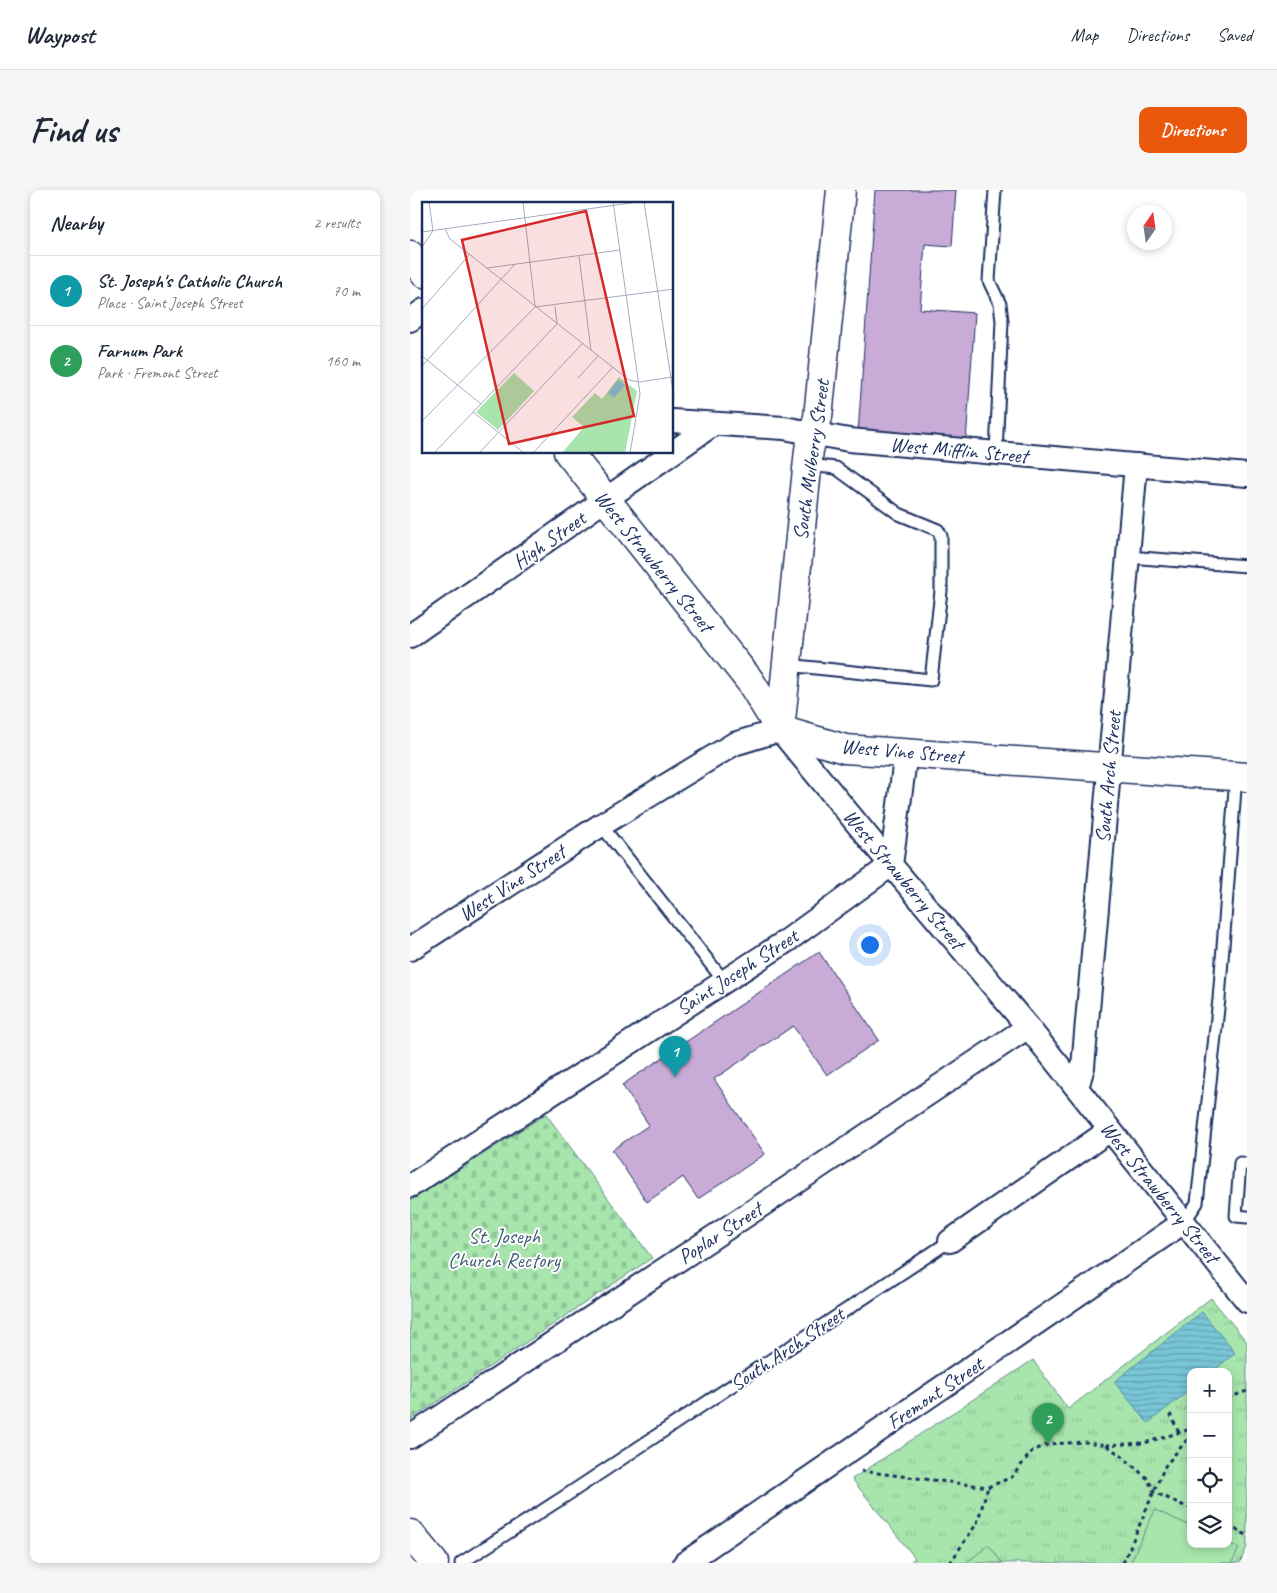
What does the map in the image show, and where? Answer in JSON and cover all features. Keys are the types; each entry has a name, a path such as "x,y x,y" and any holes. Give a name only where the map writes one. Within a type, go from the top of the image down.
{"street":[{"name":"South Mulberry Street","path":"780,730 808,465 818,417 832,294 841,190"},
{"path":"410,255 422,270"},
{"path":"410,320 422,311"},
{"name":"West Mifflin Street","path":"674,421 712,425 724,422 791,428 843,440 1247,475"},
{"name":"High Street","path":"674,452 712,425"},
{"name":"West Strawberry Street","path":"570,454 750,680 780,730 891,865 1028,1026 1247,1301"},
{"name":"High Street","path":"410,636 671,454"},
{"name":"South Arch Street","path":"1074,1084 1079,1081 1083,1067 1136,466"},
{"name":"West Vine Street","path":"410,949 601,825 734,744 780,730 845,749 1242,776"},
{"path":"891,865 906,752"},
{"name":"Saint Joseph Street","path":"410,1186 788,940 891,865"},
{"name":"Poplar Street","path":"410,1437 765,1203 1028,1026"},
{"name":"South Arch Street","path":"950,1241 1110,1130"},
{"name":"Fremont Street","path":"685,1563 1184,1222"},
{"path":"410,1534 433,1563"}],"lane":[{"path":"995,190 989,281 1000,304 1002,321 996,453"},
{"path":"788,665 931,680 941,591 941,536 938,530 899,514 836,468 808,465"},
{"path":"1128,557 1247,566"},
{"path":"1184,1222 1197,1203 1242,776"},
{"path":"601,825 724,982"},
{"path":"1247,1164 1240,1163 1236,1216 1247,1217"},
{"name":"South Arch Street","path":"461,1563 578,1488 950,1241"}],"path":[{"path":"1232,1397 1247,1391"},
{"path":"1170,1414 1179,1433"},
{"path":"855,1470 988,1488 1012,1477 1032,1451 1049,1444 1068,1442 1106,1445 1144,1443 1187,1430"},
{"path":"1123,1563 1165,1466 1187,1440"},
{"path":"1106,1445 1148,1479 1154,1492 1187,1507"},
{"path":"950,1563 977,1523 988,1488"},
{"path":"1232,1528 1247,1535"}],"green space":[{"name":"St. Joseph Church Rectory","path":"546,1114 652,1258 410,1420 410,1201"},
{"path":"1211,1298 1247,1342 1247,1547 1240,1563 909,1563 915,1558 852,1479 1033,1360 1068,1409"},
{"path":"1155,1510 1187,1524 1187,1548 1232,1548 1232,1545 1239,1548 1232,1563 1130,1563"},
{"path":"989,1545 1002,1563 966,1563"}],"water":[{"path":"1202,1312 1235,1353 1217,1368 1187,1368 1187,1392 1148,1423 1114,1382"}],"building":[{"path":"875,190 956,190 952,246 925,244 920,309 975,313 966,442 858,434"},
{"path":"819,952 879,1040 827,1075 793,1026 714,1079 765,1154 698,1199 683,1177 647,1202 612,1150 649,1125 622,1085"}],"place":[{"name":"St. Joseph's Catholic Church","path":"675,1077"},
{"name":"Farnum Park","path":"1048,1444"}]}
